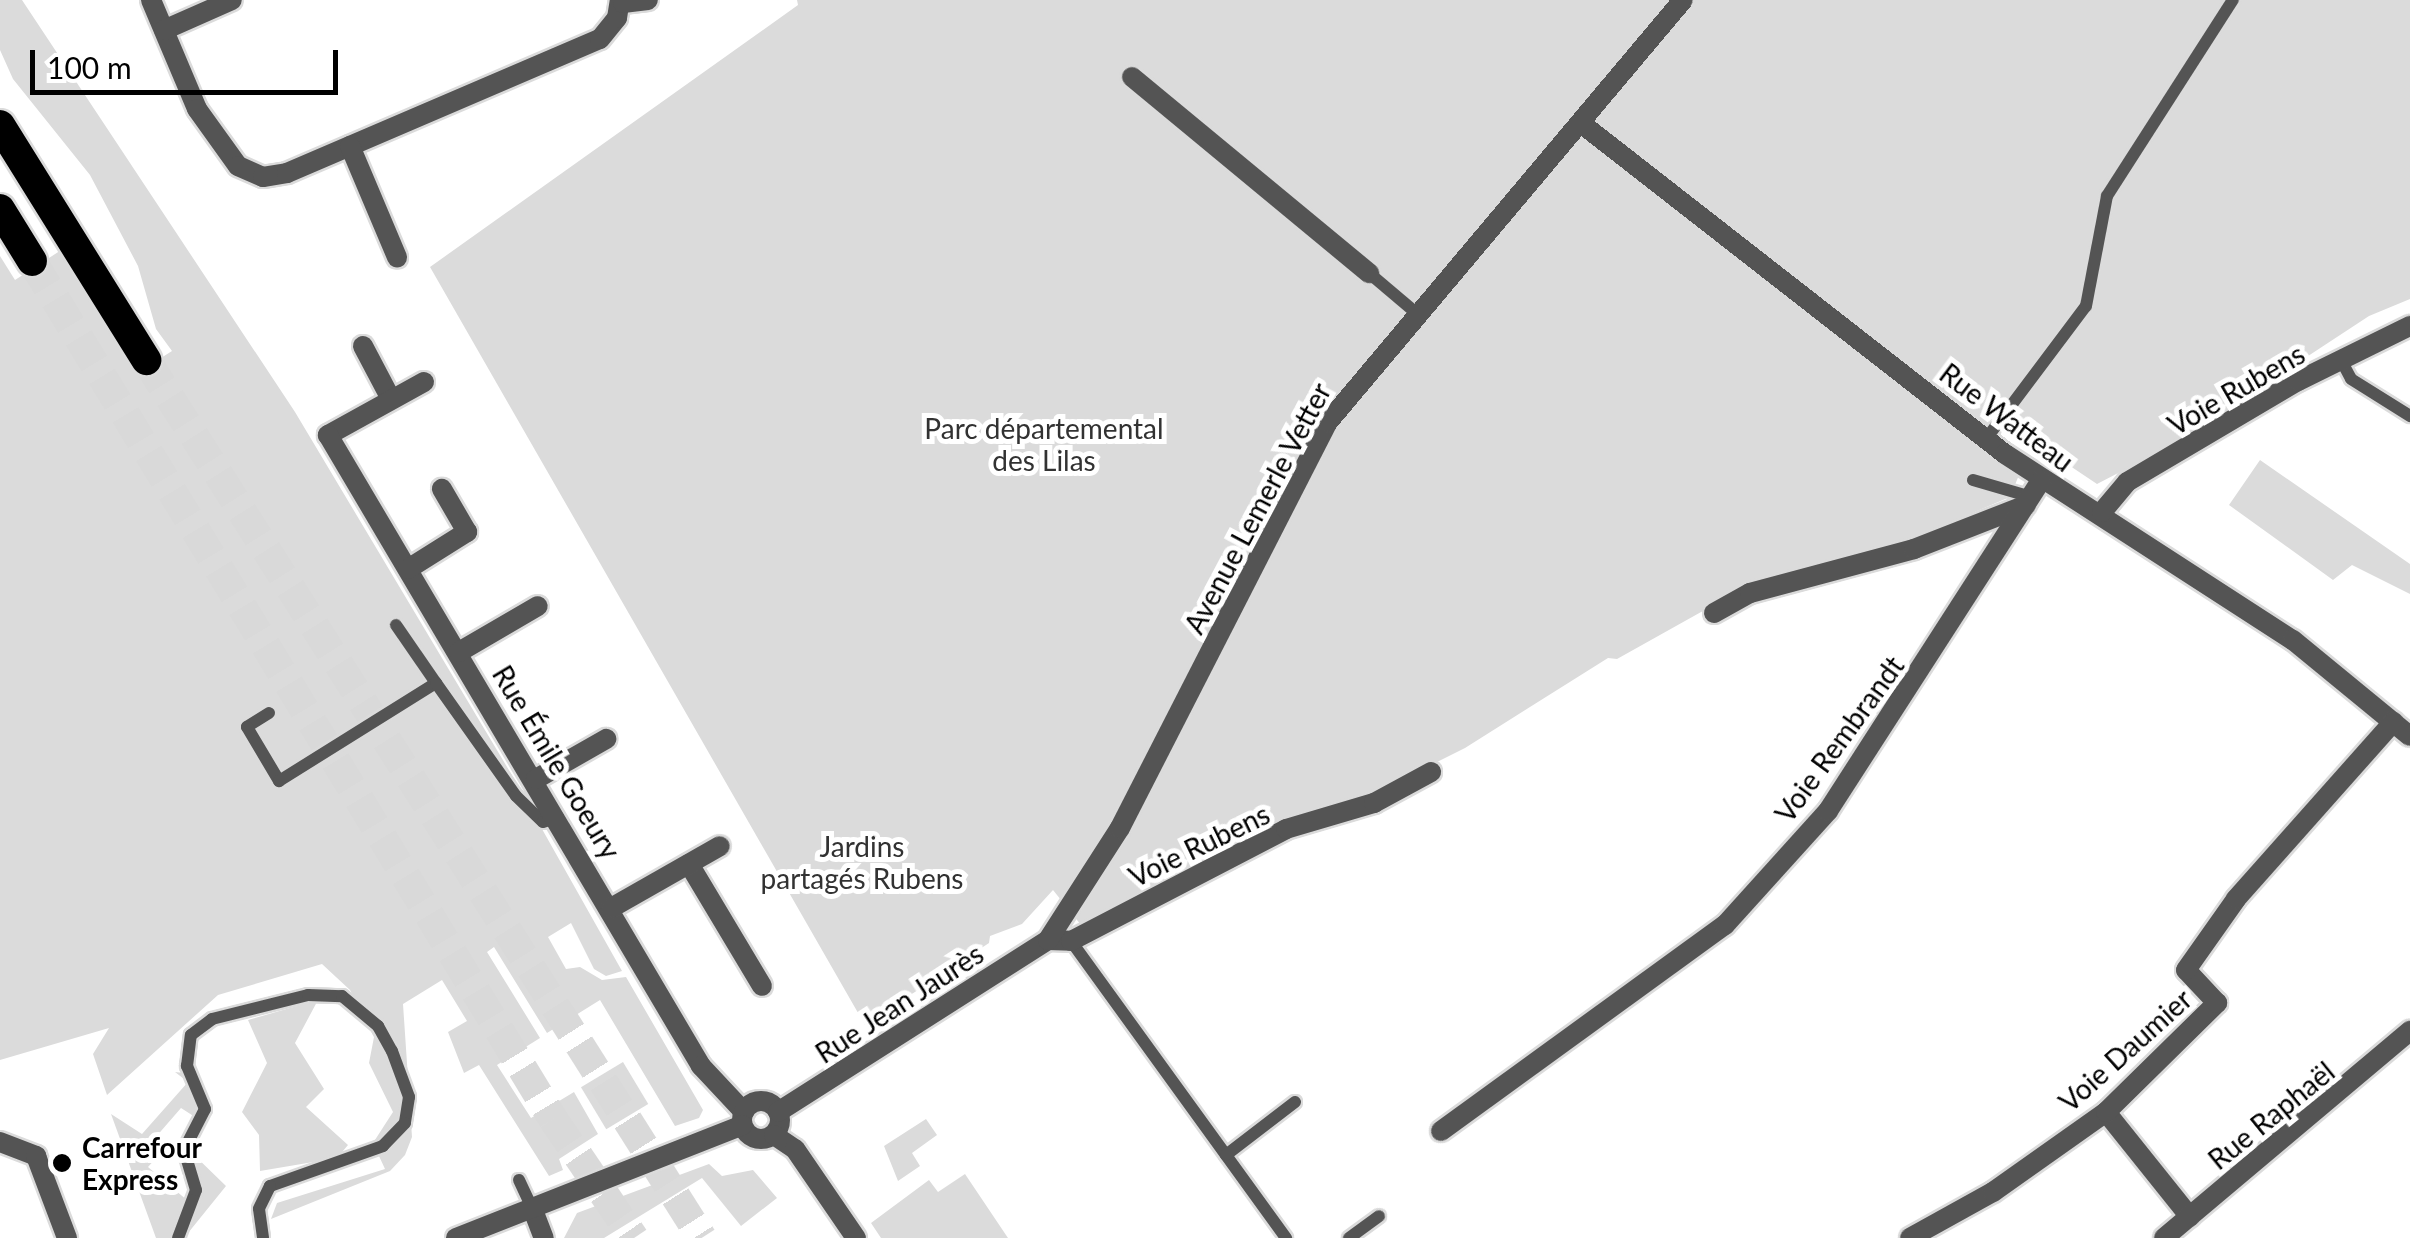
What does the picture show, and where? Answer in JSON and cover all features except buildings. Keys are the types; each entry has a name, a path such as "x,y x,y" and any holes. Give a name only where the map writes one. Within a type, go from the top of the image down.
{"highway":[{"path":"0,126 146,360"},
{"path":"0,209 32,262"}],"street":[{"path":"151,0 197,109 238,166 262,177 287,173 600,38 621,2 648,0"},
{"path":"164,30 232,0"},
{"name":"Avenue Lemerle Vetter","path":"1048,940 1120,828 1328,422 1415,312 1582,124 1683,0"},
{"path":"1132,76 1369,273"},
{"name":"Rue Watteau","path":"1582,124 1986,439 2033,494 2102,512 2293,640 2410,736"},
{"path":"350,146 397,257"},
{"name":"Voie Rubens","path":"2102,512 2127,482 2341,360 2410,326"},
{"path":"362,346 391,398 424,382"},
{"name":"Rue Émile Goeury","path":"391,398 325,430 536,779 701,1066 743,1118"},
{"path":"408,569 467,532 442,489"},
{"path":"1714,613 1750,593 1914,549 2033,494"},
{"name":"Voie Rembrandt","path":"1440,1132 1724,925 1828,811 2033,494"},
{"path":"459,652 538,606"},
{"name":"Voie Daumier","path":"1910,1238 1993,1192 2106,1112 2217,1003 2186,970 2236,899 2393,722"},
{"path":"536,779 606,739"},
{"name":"Voie Rubens","path":"1071,941 1286,829 1374,803 1430,772"},
{"path":"611,908 720,846"},
{"path":"689,864 762,986"},
{"path":"1048,940 1071,941"},
{"name":"Rue Jean Jaurès","path":"778,1112 1048,940"},
{"name":"Rue Raphaël","path":"2164,1238 2410,1031"},
{"path":"456,1238 533,1210 743,1118 764,1102 778,1112 774,1134"},
{"path":"2106,1112 2190,1216"},
{"path":"743,1118 755,1138 774,1134 795,1149 856,1238"},
{"path":"0,1142 36,1156 67,1238"},
{"path":"533,1210 544,1238"}],"lane":[{"path":"1986,439 2086,306 2107,196 2234,0"},
{"path":"1369,273 1415,312"},
{"path":"2341,360 2351,379 2410,416"},
{"path":"1974,480 2033,494"},
{"path":"396,625 516,796 544,822 558,818"},
{"path":"269,712 247,727 279,781 436,683"},
{"path":"1071,941 1286,1238"},
{"path":"178,1238 196,1190 184,1150 205,1108 187,1066 192,1035 212,1019 308,995 342,996 378,1026 392,1051 409,1097 405,1123 382,1146 270,1186 259,1209 262,1238"},
{"path":"1226,1154 1295,1102"},
{"path":"520,1180 533,1210"},
{"path":"1349,1238 1379,1216"}],"green space":[{"path":"0,0 22,0 295,412 522,792 510,800 542,829 622,971 606,976 594,969 571,923 548,937 566,969 580,967 602,980 626,977 703,1110 699,1118 675,1126 600,1000 547,1033 494,947 487,952 540,1038 497,1065 531,1118 574,1092 598,1134 559,1159 563,1170 549,1176 479,1065 464,1073 448,1032 467,1021 442,980 403,1004 412,1137 405,1155 390,1171 271,1219 277,1203 385,1169 373,1143 393,1112 369,1063 374,1037 350,990 322,964 218,995 107,1095 93,1054 109,1028 0,1060 0,256 15,280 69,245 142,370 172,351 156,329 138,266 90,175 13,79 0,50"},
{"name":"Parc départemental des Lilas","path":"797,0 2410,0 2410,299 2369,316 2176,443 2097,484 1997,417 1974,439 2019,475 2010,497 1876,554 1859,552 1744,588 1617,659 1608,658 1465,748 1353,804 1294,821 1288,816 1085,930 1053,890 1022,924 990,936 989,943 865,1025 430,267 798,5"},
{"path":"2260,460 2410,564 2410,594 2352,565 2333,580 2229,505"},
{"path":"318,1000 295,1043 324,1089 306,1107 348,1145 337,1158 260,1171 259,1135 242,1112 267,1063 248,1020"},
{"path":"623,1062 648,1104 606,1129 581,1087"},
{"path":"175,1072 184,1073 200,1104 195,1117 181,1108 148,1146 157,1157 148,1167 188,1201 174,1238 156,1238 111,1114 142,1134 188,1082"},
{"path":"926,1119 937,1135 912,1153 920,1166 898,1181 884,1146"},
{"path":"191,1152 226,1186 184,1238 201,1190"},
{"path":"709,1164 722,1176 753,1170 777,1198 741,1226 702,1178 604,1238 564,1238 577,1213"},
{"path":"965,1174 1008,1238 881,1238 871,1223 929,1180 938,1192"}],"tunnel":[{"path":"32,261 553,1119 634,1238"},
{"path":"146,360 702,1238"}],"place":[{"name":"Carrefour Express","path":"62,1163"}],"park label":[{"name":"Jardins partagés Rubens","path":"862,862"}]}
